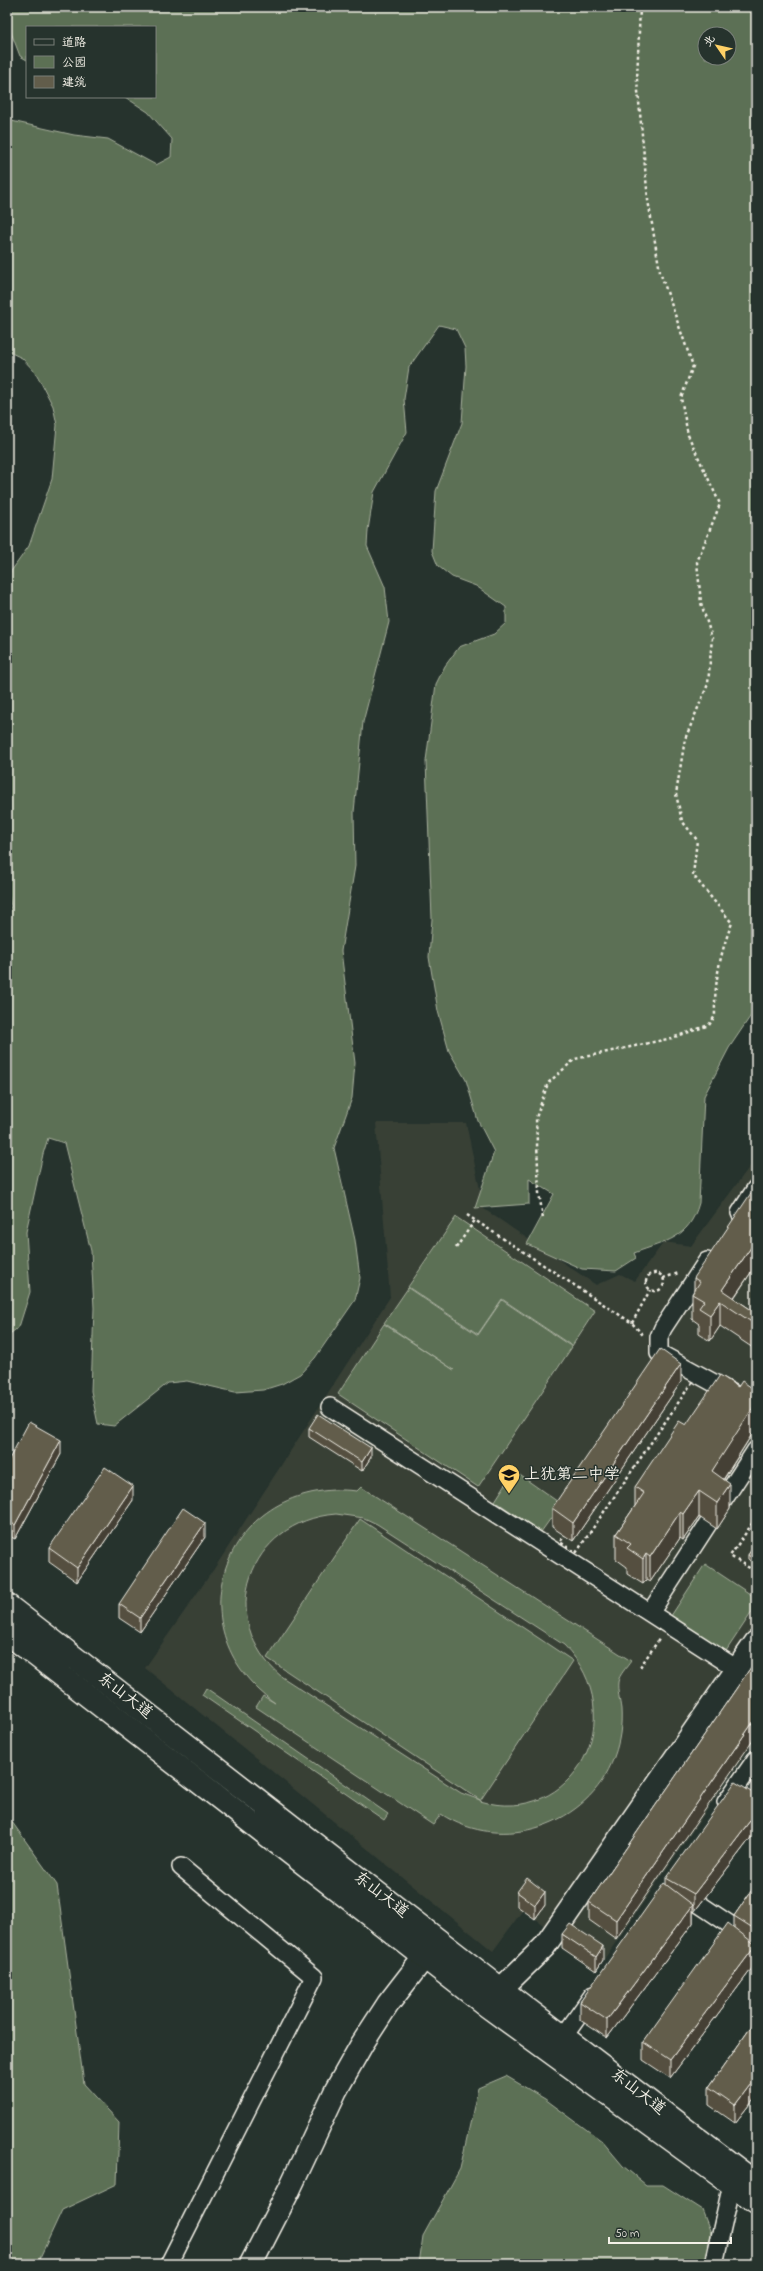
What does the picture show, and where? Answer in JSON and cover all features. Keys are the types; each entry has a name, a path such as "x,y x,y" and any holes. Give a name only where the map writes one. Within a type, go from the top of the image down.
{"main road":[{"name":"东山大道","path":"7,1605 756,2184"},
{"name":"东山大道","path":"7,1633 487,2006 756,2202"},
{"path":"487,2006 501,1988 544,1947 756,1642"},
{"path":"251,2264 289,2190 336,2090 362,2044 388,2004 425,1958 438,1939"}],"street":[{"path":"731,1226 756,1188"},
{"path":"718,1245 663,1328 658,1353 756,1406"},
{"path":"330,1407 737,1669"},
{"path":"650,1612 756,1450"},
{"path":"717,1816 753,1770"},
{"path":"169,2264 314,1977 181,1867"},
{"path":"669,1884 756,1942"},
{"path":"564,2036 603,1980"},
{"path":"714,2264 732,2184"}],"path":[{"path":"543,1218 539,1193 536,1118 548,1082 575,1059 672,1038 709,1025 716,1016 715,990 724,944 732,923 693,875 697,840 682,821 676,794 685,739 708,684 712,638 701,603 697,562 720,504 688,436 681,398 693,366 660,272 648,200 637,80 640,7"},
{"path":"467,1215 632,1323 658,1353"},
{"path":"456,1248 475,1220"},
{"path":"663,1278 672,1277 683,1268"},
{"path":"650,1290 646,1283 649,1275 658,1273 663,1278"},
{"path":"650,1290 661,1288 663,1278"},
{"path":"632,1323 650,1290"},
{"path":"679,1367 695,1378 576,1553 560,1542 679,1367"},
{"path":"756,1518 730,1556 756,1572"},
{"path":"640,1667 663,1633"}],"shaded area":[{"name":"上犹第二中学","path":"376,1123 466,1123 484,1209 596,1285 620,1274 635,1281 664,1242 691,1246 756,1158 756,1739 596,1971 562,1948 566,1942 523,1910 493,1951 145,1668 214,1569 390,1297"}],"green space":[{"path":"7,7 756,7 756,1008 729,1048 704,1096 699,1203 695,1215 689,1224 675,1237 634,1253 636,1258 616,1271 582,1269 527,1244 554,1194 529,1179 529,1204 475,1208 494,1152 478,1121 466,1080 449,1051 438,1011 429,957 432,919 426,761 436,684 445,666 459,647 494,634 506,623 506,607 476,586 452,577 438,566 432,551 436,491 462,423 466,366 465,348 456,329 439,325 409,367 404,399 407,432 374,492 368,530 367,546 385,587 389,622 363,722 354,812 355,866 341,951 355,1063 352,1098 334,1148 355,1240 360,1278 355,1300 315,1358 300,1374 282,1384 263,1390 235,1392 187,1381 168,1383 114,1426 98,1424 91,1391 94,1308 91,1251 64,1143 48,1138 43,1154 26,1232 30,1292 19,1327 7,1336 7,916 11,906 7,889 7,577 29,546 52,479 57,425 53,406 36,373 22,358 7,351 7,120 74,135 108,139 156,165 171,157 172,139 148,112 127,98 156,98 156,26 26,26 26,59 20,56 7,22"},
{"path":"456,1217 595,1311 572,1346 502,1299 478,1334 408,1287"},
{"path":"408,1288 478,1335 502,1300 572,1347 478,1487 338,1394 384,1324 454,1370 384,1323"},
{"path":"514,1471 561,1504 541,1532 495,1501"},
{"path":"361,1487 631,1661 621,1674 618,1682 621,1721 619,1739 614,1757 602,1781 585,1801 564,1816 541,1826 516,1832 490,1832 465,1826 441,1814 433,1825 256,1707 263,1696 275,1703 243,1671 225,1636 220,1599 228,1563 246,1531 275,1507 312,1493 357,1491","holes":["336,1514 364,1518 377,1524 564,1645 584,1673 593,1703 593,1733 583,1760 566,1782 542,1798 513,1805 480,1801 573,1661 360,1519 267,1658 480,1800 461,1793 282,1677 261,1654 249,1628 246,1602 250,1577 262,1554 281,1534 306,1521"]},
{"path":"705,1564 756,1598 756,1606 722,1657 667,1622"},
{"path":"206,1688 388,1814 384,1820 202,1695"},
{"path":"7,1815 57,1885 84,2084 119,2122 117,2184 62,2210 37,2264 7,2264"},
{"path":"506,2076 545,2099 602,2141 623,2166 646,2185 663,2185 702,2210 711,2233 710,2264 419,2264 423,2236 460,2169 478,2088"}],"building":[{"path":"751,1193 756,1196 756,1240 722,1290 756,1313 756,1325 720,1301 710,1315 699,1308 704,1301 692,1294 700,1282 694,1278"},
{"path":"756,1343 756,1351 752,1349"},
{"path":"660,1349 681,1364 573,1523 552,1508"},
{"path":"720,1375 738,1387 742,1381 755,1390 751,1396 756,1400 756,1403 712,1471 730,1484 717,1503 699,1491 683,1514 680,1512 650,1557 646,1554 643,1559 627,1548 631,1544 616,1534 644,1493 635,1487 679,1421 686,1425"},
{"path":"318,1414 371,1448 362,1462 309,1428"},
{"path":"29,1422 61,1440 15,1525 7,1521 7,1463"},
{"path":"105,1467 133,1486 77,1568 49,1548"},
{"path":"183,1508 205,1523 140,1618 119,1604"},
{"path":"756,1543 756,1559 755,1560 748,1555"},
{"path":"756,1660 756,1718 616,1920 589,1902"},
{"path":"756,1747 756,1754 753,1752"},
{"path":"735,1782 756,1795 756,1813 694,1894 666,1878"},
{"path":"527,1878 545,1892 535,1905 517,1892"},
{"path":"664,1883 693,1905 607,2020 580,2002"},
{"path":"756,1884 756,1930 734,1916"},
{"path":"728,1923 756,1945 670,2060 643,2042"},
{"path":"570,1924 603,1946 596,1957 562,1934"},
{"path":"756,2020 756,2077 735,2105 709,2087"}],"place":[{"name":"上犹第二中学","path":"509,1494"}]}
